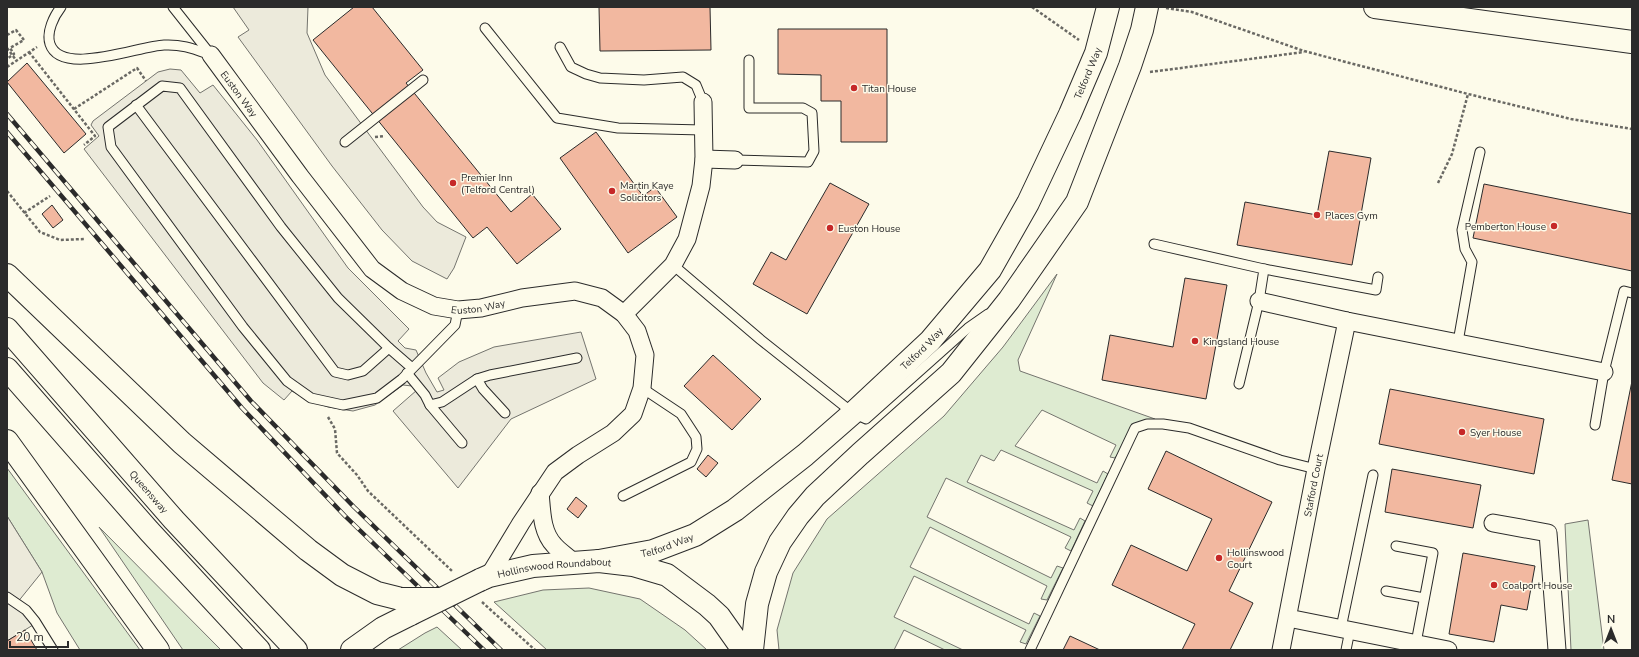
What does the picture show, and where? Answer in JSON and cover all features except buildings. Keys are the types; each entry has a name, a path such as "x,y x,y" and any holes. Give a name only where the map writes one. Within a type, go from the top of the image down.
{"main road":[{"path":"752,650 757,604 766,572 780,542 798,516 815,496 865,449 951,373 1009,300 1077,202 1130,66 1142,30 1156,7"},
{"path":"1375,7 1632,42"},
{"name":"Telford Way","path":"599,561 653,551 695,535 735,510 805,455 854,413 930,341 990,270 1028,203 1070,114 1096,53 1106,15"},
{"path":"7,274 182,443 308,550 342,575 406,606 383,628 361,644"},
{"name":"Queensway","path":"7,329 174,520 296,650"},
{"path":"7,369 149,531 259,650"},
{"path":"7,441 158,650"},
{"name":"Hollinswood Roundabout","path":"406,606 439,599 483,585 533,566 599,561 633,565 667,575 707,605 715,612 743,650"}],"street":[{"name":"Euston Way","path":"211,55 300,176 372,269 402,291 434,306 458,310 481,308 522,298 575,292 602,298 624,314 637,331 645,355 642,388 633,414 613,433 578,455 555,472 540,493 483,585"},
{"path":"624,314 673,265 687,239 701,186 704,159 703,102"},
{"path":"704,159 735,160"},
{"path":"1259,301 1347,321 1604,372"},
{"name":"Stafford Court","path":"1281,650 1316,469 1347,321"},
{"path":"540,493 542,520 546,532 553,544 573,562"},
{"path":"1493,523 1548,533 1557,650"},
{"path":"1288,618 1416,643 1443,650"}],"lane":[{"path":"61,7 54,16 49,39 52,49 69,58 87,60 163,45 185,46 211,55"},
{"path":"173,7 211,55"},
{"path":"485,28 557,118 618,128 703,130"},
{"path":"560,47 571,67 586,74 600,78 644,80 683,77 696,85 703,102"},
{"path":"735,160 808,162 814,151 812,113 803,108 749,108 749,60"},
{"path":"345,142 423,80"},
{"path":"458,310 455,326 409,370 402,379 378,398 343,405 311,398 287,381 243,327 111,147 108,127 162,86 180,88 281,227 338,298 389,348 409,370 430,404 462,443"},
{"path":"136,105 335,372 348,375 362,371 389,348"},
{"path":"1458,342 1472,262 1465,249 1462,230 1480,152"},
{"path":"1154,244 1264,269 1376,290 1378,277"},
{"path":"673,265 761,340 854,413 866,419 968,328 1009,300"},
{"path":"1239,384 1259,301 1264,269"},
{"path":"1595,425 1604,372 1624,291 1632,293"},
{"path":"430,404 442,402 476,379 577,358"},
{"path":"476,379 505,413"},
{"path":"623,496 691,462 697,449 696,437 681,414 642,388"},
{"path":"1030,650 1135,428 1147,424 1163,424 1188,428 1280,460 1316,469"},
{"path":"1346,650 1346,629 1373,475"},
{"path":"1396,546 1433,554 1416,643"},
{"path":"1386,591 1424,598"},
{"path":"7,596 26,610 35,620 53,650"}],"path":[{"path":"1032,7 1096,53"},
{"path":"1156,7 1192,12 1304,52 1571,119 1632,129"},
{"path":"7,35 16,30 24,40 10,48 14,54 7,59"},
{"path":"7,66 49,39"},
{"path":"7,48 16,60"},
{"path":"29,52 95,136 84,145"},
{"path":"1130,66 1146,72 1304,52"},
{"path":"74,109 137,68"},
{"path":"1438,183 1452,154 1468,94"},
{"path":"7,191 40,232 60,240 85,239"},
{"path":"24,213 50,196"},
{"path":"326,413 335,429 337,453 357,475 368,491 455,574"},
{"path":"483,585 535,650"}],"green space":[{"path":"1057,274 1018,360 1020,371 1155,419 1156,426 1141,430 1131,436 1115,458 1110,457 1116,445 1042,410 1015,446 1097,483 1103,471 1108,474 1093,506 1087,503 1093,491 1001,450 994,461 981,455 967,482 1074,530 1080,518 1085,521 1071,551 1065,548 1071,537 946,478 927,517 1051,578 1057,566 1063,568 1047,600 1041,599 1047,586 930,527 910,567 1029,624 1034,613 1040,616 1026,644 1020,642 1026,630 914,576 894,617 963,650 945,650 904,630 894,650 779,650 777,630 793,573 827,519 944,416 1003,347"},
{"path":"7,468 140,650 80,650 57,613 42,572 7,516"},
{"path":"1588,520 1604,650 1571,650 1565,524"},
{"path":"99,527 221,650 183,650"},
{"path":"589,588 640,599 685,630 707,650 547,650 494,602 543,590"},
{"path":"437,627 462,650 398,650 425,633"}],"shaded area":[{"path":"233,7 308,7 307,33 325,75 423,207 437,222 466,237 454,268 447,279 412,261 382,230 332,166 238,37 249,30"},
{"path":"170,69 181,70 200,93 213,85 257,140 348,268 409,329 398,341 405,348 416,350 426,373 437,392 444,390 438,378 459,362 494,347 581,332 596,379 511,419 458,488 393,411 417,390 412,386 403,385 375,405 353,411 328,407 306,399 292,391 284,400 263,383 84,149 99,136 91,125 93,121 158,72"},
{"path":"7,516 42,572 17,603 33,625 7,641"}],"railway":[{"path":"7,114 251,401 354,507 501,650"},
{"path":"7,132 242,408 345,516 484,650"}],"place":[{"name":"Titan House","path":"854,88"},
{"name":"Premier Inn (Telford Central)","path":"453,183"},
{"name":"Martin Kaye Solicitors","path":"612,191"},
{"name":"Places Gym","path":"1317,215"},
{"name":"Pemberton House","path":"1554,226"},
{"name":"Euston House","path":"830,228"},
{"name":"Kingsland House","path":"1195,341"},
{"name":"Syer House","path":"1462,432"},
{"name":"Hollinswood Court","path":"1219,558"},
{"name":"Coalport House","path":"1494,585"}]}
